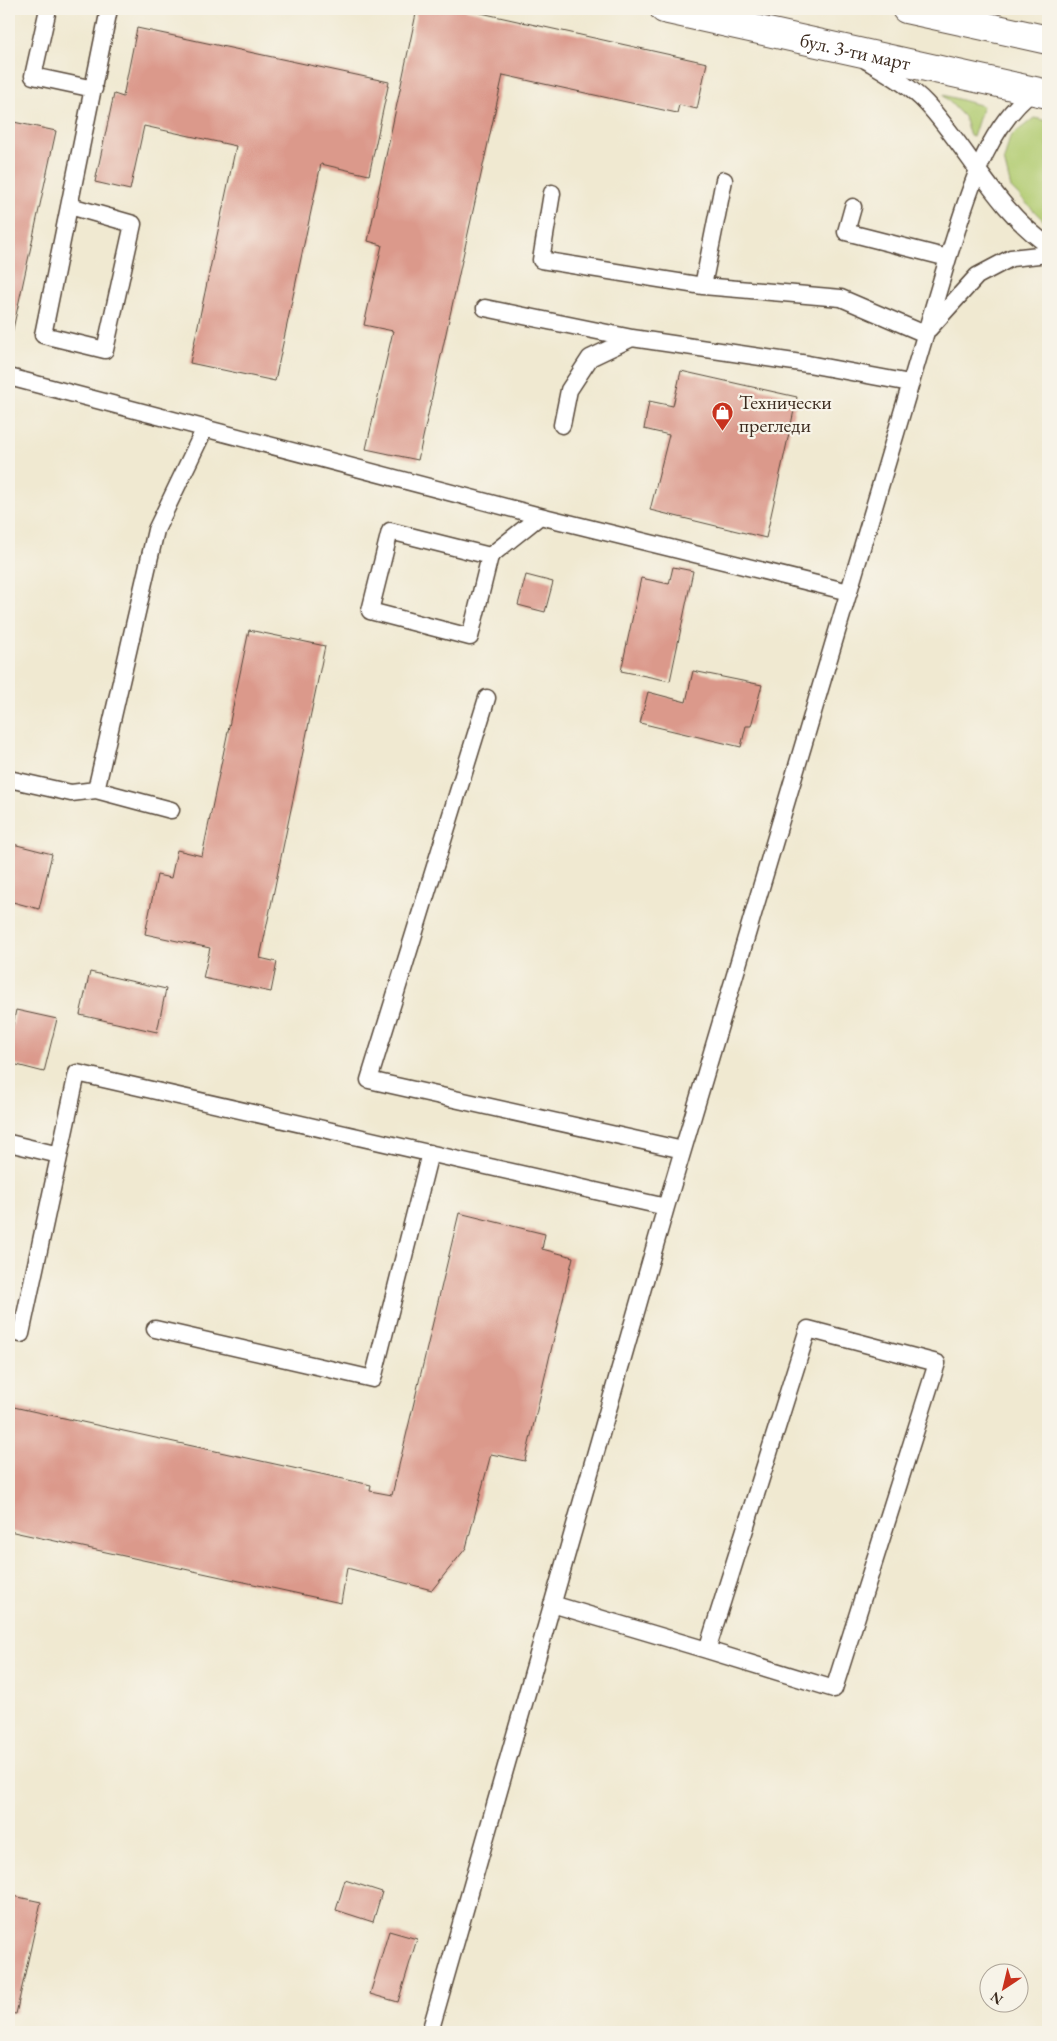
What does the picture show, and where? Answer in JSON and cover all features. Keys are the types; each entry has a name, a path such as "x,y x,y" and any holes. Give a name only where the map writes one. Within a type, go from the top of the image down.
{"main road":[{"name":"бул. 3-ти март","path":"664,9 851,50 1043,88"},
{"path":"906,9 1048,40"}],"lane":[{"path":"48,9 34,76 94,89"},
{"path":"70,206 133,224 105,350 43,335 109,9"},
{"path":"851,50 900,81 925,102 1022,224 1048,245"},
{"path":"430,2032 666,1207 948,258 978,169 998,129 1013,108 1043,88"},
{"path":"702,286 724,180"},
{"path":"552,193 541,260 702,286 841,298 925,334"},
{"path":"853,207 846,232 948,258"},
{"path":"925,334 977,276 1011,258 1048,254"},
{"path":"486,308 632,338 808,364 910,383"},
{"path":"562,425 569,390 590,358 632,338"},
{"path":"9,377 540,516 849,592"},
{"path":"96,790 156,530 205,428"},
{"path":"490,556 390,531 370,611 470,637 490,556 540,516"},
{"path":"486,698 369,1080 683,1150"},
{"path":"9,779 71,793 96,790 171,810"},
{"path":"9,1331 22,1334 77,1073 666,1207"},
{"path":"9,1143 59,1155"},
{"path":"155,1329 373,1379 430,1153"},
{"path":"552,1604 834,1689 936,1363 808,1329 707,1650"}],"green space":[{"path":"943,95 983,106 973,137 970,136 964,117"},
{"path":"1034,118 1048,121 1048,223 1011,188 1004,160 1010,137"}],"building":[{"path":"417,9 463,9 707,63 697,109 679,105 677,113 503,75 418,460 366,449 393,331 364,325 382,245 368,241"},
{"path":"137,28 389,82 369,175 321,164 275,381 190,363 236,146 144,126 130,190 95,182 114,94 123,97"},
{"path":"9,121 56,131 10,343 9,343"},
{"name":"Технически прегледи","path":"681,371 797,397 766,538 650,510 669,435 644,429 649,401 673,406"},
{"path":"673,567 693,571 670,681 621,671 641,578 669,584"},
{"path":"526,575 553,582 545,612 518,605"},
{"path":"249,630 325,646 260,958 277,962 271,992 203,978 210,948 145,934 157,875 171,878 177,850 202,856"},
{"path":"693,671 762,685 751,726 746,726 741,747 640,723 648,692 686,702"},
{"path":"9,843 52,854 39,909 9,901"},
{"path":"90,972 166,989 157,1032 80,1015"},
{"path":"16,1010 57,1019 44,1072 9,1063 9,1043"},
{"path":"459,1213 545,1234 542,1249 573,1257 525,1461 491,1454 466,1548 432,1590 347,1568 341,1603 9,1531 9,1406 371,1485 370,1491 392,1495"},
{"path":"345,1880 382,1892 373,1922 336,1910"},
{"path":"9,1895 41,1902 16,2014 9,2013"},
{"path":"389,1931 417,1939 398,2002 370,1994"}],"place":[{"name":"Технически прегледи","path":"723,432"}]}
